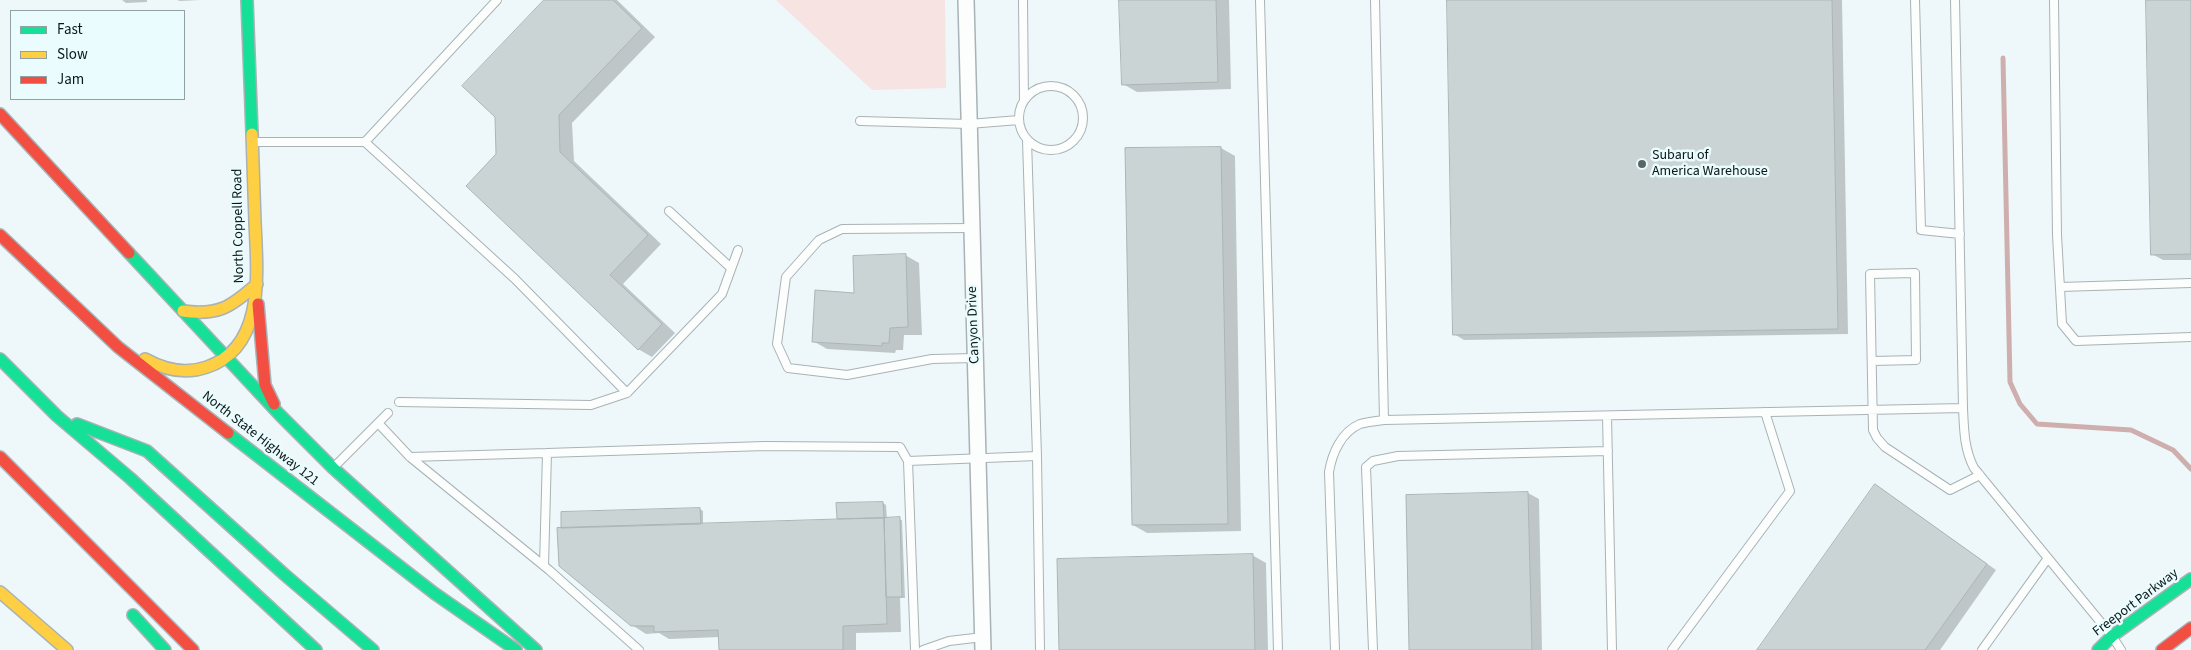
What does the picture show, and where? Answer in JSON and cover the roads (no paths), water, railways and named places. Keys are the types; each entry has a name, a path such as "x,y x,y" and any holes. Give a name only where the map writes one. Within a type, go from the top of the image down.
{"main road":[{"name":"North Coppell Road","path":"118,347 167,370 194,371 210,368 226,358 244,337 251,315 257,284 247,0"},
{"path":"0,114 280,415 333,468 536,650"},
{"name":"North State Highway 121","path":"0,235 118,347 434,593 516,650"},
{"path":"183,311 203,315 218,312 234,304 257,284"},
{"path":"257,284 265,385 280,415"},
{"path":"0,359 57,416 130,478 316,650"},
{"path":"57,416 147,451 285,575 373,650"},
{"path":"0,457 193,650"},
{"path":"0,470 24,498"},
{"name":"Freeport Parkway","path":"2098,650 2112,636 2191,579"},
{"path":"0,592 67,650"},
{"path":"127,609 165,650"},
{"path":"2162,650 2191,628"}],"street":[{"name":"Canyon Drive","path":"966,0 983,644"}],"lane":[{"path":"365,142 497,0"},
{"path":"1023,0 1024,100 1019,120 1021,131 1035,147 1045,150 1056,151 1075,141 1081,132 1084,121 1078,101 1071,93 1062,88 1052,86 1032,92 1024,100"},
{"path":"1260,0 1278,650"},
{"path":"1374,0 1384,420"},
{"path":"1915,0 1920,230 1960,234"},
{"path":"1955,0 1963,408 1968,457 1980,475 2112,636 2121,650"},
{"path":"2054,0 2057,235 2062,324 2076,341 2191,338"},
{"path":"860,122 969,124 1019,120"},
{"path":"1027,140 1037,456 1040,650"},
{"path":"252,142 365,142 515,279 627,393"},
{"path":"669,211 731,268"},
{"path":"972,228 842,229 819,240 786,277 778,344 788,368 846,375 932,359 975,358"},
{"path":"398,402 591,405 627,393 722,294 738,250"},
{"path":"1872,361 1916,360 1915,273 1870,274 1873,430 1885,447 1950,490 1980,475"},
{"path":"2060,287 2191,283"},
{"path":"1335,650 1329,472 1331,457 1338,444 1359,424 1384,420 1963,408"},
{"path":"1672,650 1790,491 1765,412"},
{"path":"333,468 388,413"},
{"path":"1607,416 1612,650"},
{"path":"379,424 410,457 544,566 639,650"},
{"path":"410,457 765,446 900,447 908,461 915,650"},
{"path":"1373,650 1366,467 1373,461 1398,456 1608,451"},
{"path":"544,566 546,453"},
{"path":"908,461 978,460 1037,456"},
{"path":"1982,650 2048,558"},
{"path":"924,650 949,642 983,644"}],"waterway":[{"path":"2003,58 2010,382 2020,404 2037,424 2131,430 2173,450 2191,469"}],"place":[{"name":"Subaru of America Warehouse","path":"1642,164"}]}
